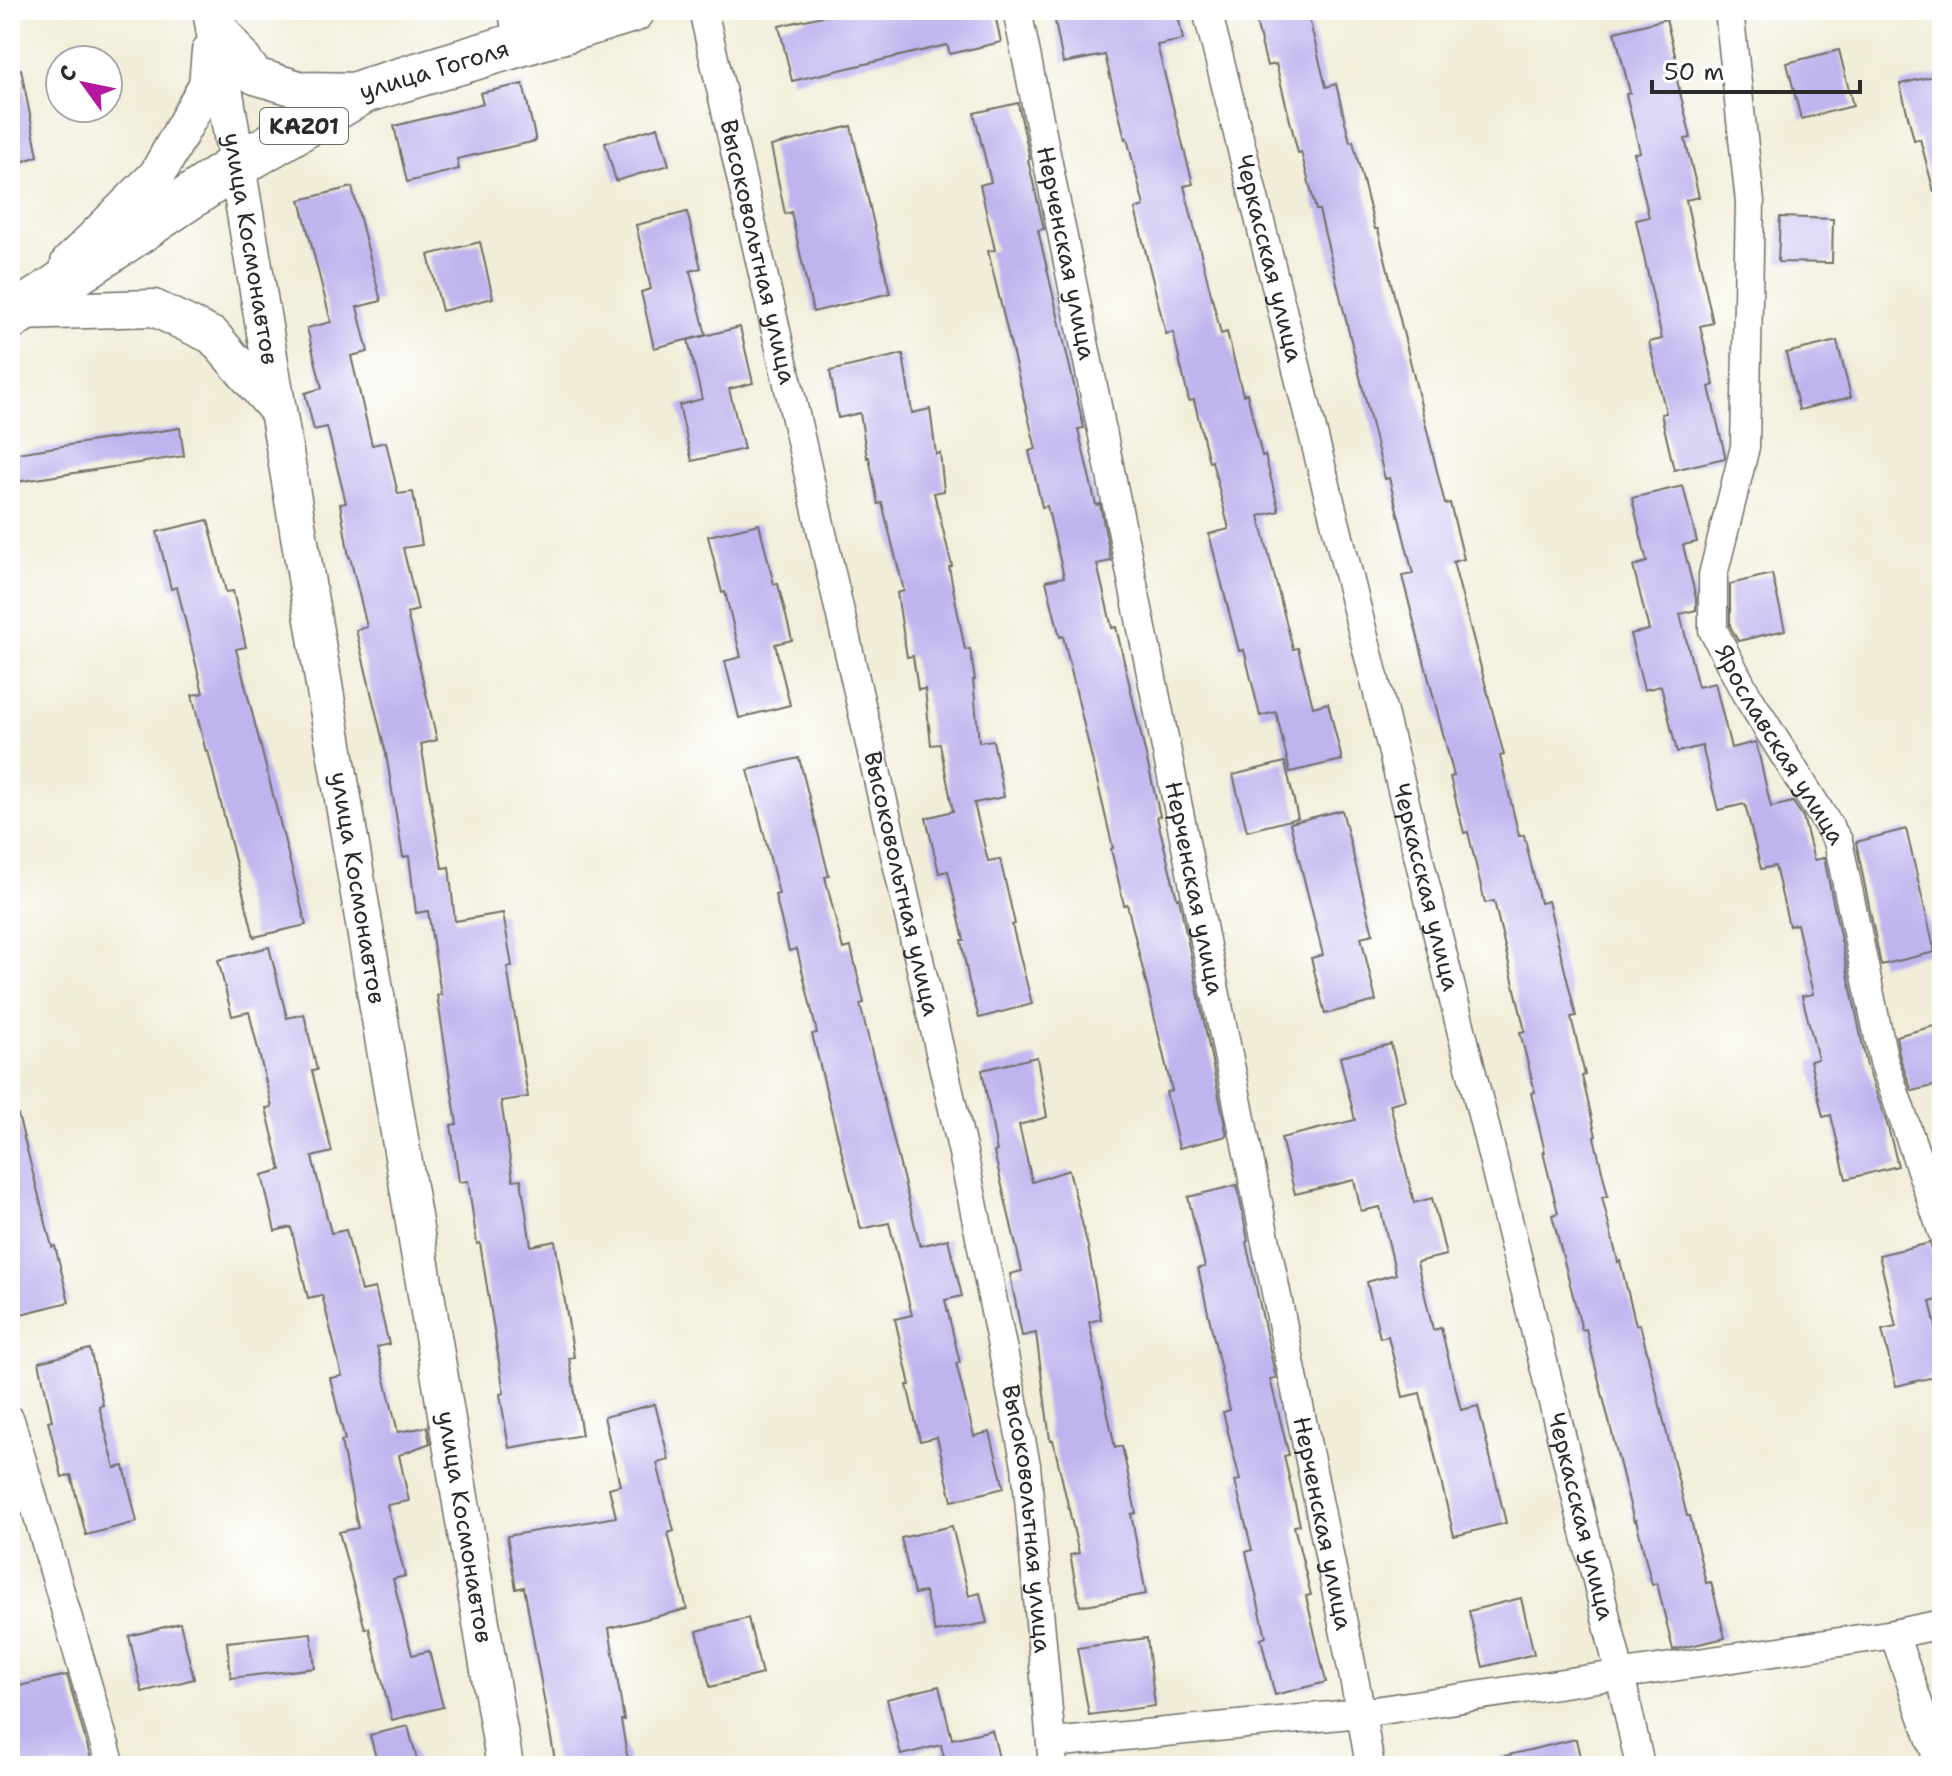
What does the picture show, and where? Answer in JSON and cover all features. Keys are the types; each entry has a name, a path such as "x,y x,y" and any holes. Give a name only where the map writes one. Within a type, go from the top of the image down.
{"highway":[{"name":"улица Гоголя","path":"15,315 236,166 364,91 516,27 633,10"}],"street":[{"name":"Высоковольтная улица","path":"703,10 963,1153 1026,1465 1053,1754"},
{"name":"Нерченская улица","path":"1017,10 1370,1766"},
{"name":"Черкасская улица","path":"1207,10 1389,737 1640,1766"},
{"name":"Ярославская улица","path":"1729,10 1750,202 1745,447 1713,575 1713,630 1745,692 1838,841 1884,1062 1942,1231"},
{"path":"211,14 255,76 302,90 364,91"},
{"path":"15,315 157,175 207,85 211,14"},
{"name":"улица Космонавтов","path":"211,14 505,1766"},
{"path":"15,315 154,308 213,336 277,410"},
{"path":"10,1420 111,1766"},
{"path":"1053,1754 1361,1713 1894,1634 1942,1624"},
{"path":"1894,1634 1940,1766"}],"building":[{"path":"848,10 994,10 1001,42 950,54 947,45 792,81 779,26"},
{"path":"1053,10 1177,10 1183,40 1157,45 1193,184 1184,186 1221,334 1227,332 1243,395 1247,393 1279,511 1259,516 1293,649 1298,648 1313,707 1328,703 1342,760 1290,772 1276,712 1260,716 1244,650 1239,651 1209,534 1229,529 1194,400 1189,401 1173,332 1166,334 1135,209 1144,206 1105,55 1063,63"},
{"path":"1253,10 1307,10 1326,87 1336,84 1350,142 1353,141 1375,229 1378,229 1445,504 1450,503 1464,559 1453,562 1504,755 1500,756 1519,836 1524,835 1540,903 1548,901 1576,1016 1571,1017 1608,1196 1602,1197 1618,1262 1636,1325 1640,1324 1687,1516 1690,1516 1706,1583 1711,1582 1725,1638 1673,1650 1657,1583 1652,1585 1586,1329 1582,1330 1552,1215 1558,1213 1531,1093 1535,1092 1520,1032 1525,1031 1494,901 1485,903 1468,832 1464,833 1450,777 1454,776 1402,576 1413,574 1389,478 1385,479 1319,210 1316,210 1301,152 1298,153 1276,64 1267,66"},
{"path":"1666,19 1680,75 1676,76 1691,138 1685,139 1699,197 1686,200 1713,323 1700,326 1714,385 1709,387 1725,455 1725,458 1674,470 1661,414 1666,413 1649,342 1662,339 1636,220 1649,217 1634,153 1640,152 1626,94 1630,93 1615,32"},
{"path":"1839,50 1853,106 1801,119 1787,63"},
{"path":"21,69 38,156 10,166 10,70"},
{"path":"1942,74 1942,191 1934,192 1920,139 1914,140 1900,84"},
{"path":"523,84 536,141 457,159 459,169 407,182 394,126 483,104 480,93"},
{"path":"1018,103 1044,229 1038,230 1084,428 1078,429 1096,505 1100,504 1111,561 1097,564 1112,628 1116,627 1160,816 1157,817 1179,898 1227,1136 1179,1148 1166,1092 1172,1091 1127,904 1124,905 1063,636 1060,637 1046,581 1064,577 1047,506 1042,507 1029,451 1036,449 988,251 995,250 980,185 991,182 974,113"},
{"path":"851,126 890,293 813,312 791,212 785,214 771,146"},
{"path":"658,127 669,165 616,181 605,143"},
{"path":"352,187 381,301 357,307 368,352 351,356 372,445 386,442 398,494 413,492 422,545 403,548 418,610 407,613 437,740 421,744 442,868 449,867 455,921 503,913 512,966 507,967 528,1097 501,1101 513,1180 521,1179 531,1246 555,1241 574,1357 569,1358 582,1435 509,1448 500,1394 504,1393 480,1243 477,1244 468,1181 459,1182 451,1125 457,1124 437,995 441,995 428,911 416,913 409,856 403,857 386,754 356,630 367,627 349,557 340,504 346,503 327,427 314,430 305,393 322,388 307,328 331,322 300,200"},
{"path":"687,212 701,268 690,271 706,335 654,348 641,292 651,289 636,225"},
{"path":"1780,217 1833,219 1832,263 1778,262"},
{"path":"480,242 493,298 442,311 428,255"},
{"path":"740,327 753,383 729,389 744,449 692,461 679,405 702,399 688,340"},
{"path":"1837,341 1851,397 1799,410 1786,353"},
{"path":"903,354 912,413 930,409 936,454 940,453 944,491 934,493 952,566 949,567 965,650 970,649 979,742 993,740 1004,797 974,803 988,861 1000,859 1015,924 1012,925 1032,1004 979,1018 948,871 939,873 926,818 953,811 940,744 931,745 925,689 918,690 913,656 907,657 897,593 904,591 882,503 878,504 860,413 838,418 830,371"},
{"path":"180,428 184,456 10,483 10,454"},
{"path":"1683,486 1697,542 1683,545 1696,610 1680,614 1698,687 1715,683 1731,748 1756,742 1771,807 1793,802 1803,817 1814,860 1824,858 1867,1066 1898,1166 1846,1179 1831,1115 1823,1117 1810,1061 1818,1059 1802,996 1813,994 1797,924 1789,926 1775,866 1761,869 1745,804 1718,810 1702,746 1677,752 1661,686 1644,690 1630,634 1649,630 1633,566 1647,562 1632,498"},
{"path":"208,520 226,592 233,591 246,647 236,649 306,925 254,937 192,695 203,693 177,587 171,589 157,532"},
{"path":"759,524 792,640 775,644 790,705 739,718 725,661 741,657 708,536"},
{"path":"1772,574 1785,630 1738,641 1730,626 1730,584"},
{"path":"799,758 829,876 825,877 843,949 851,947 864,1003 860,1004 920,1246 948,1239 962,1296 945,1300 960,1363 956,1363 974,1436 990,1432 1004,1488 952,1501 937,1437 920,1441 895,1319 912,1315 889,1223 861,1229 812,1034 817,1033 797,949 789,951 775,895 779,894 748,770"},
{"path":"1285,762 1298,818 1247,831 1233,775"},
{"path":"1342,810 1373,934 1361,937 1376,1001 1325,1014 1311,958 1323,955 1290,823"},
{"path":"1906,829 1935,952 1881,965 1856,842"},
{"path":"269,947 287,1018 304,1014 317,1070 312,1071 332,1152 312,1157 331,1233 346,1230 361,1291 375,1288 389,1344 377,1347 398,1432 427,1427 430,1443 399,1455 409,1501 387,1505 405,1576 393,1579 412,1655 429,1651 443,1707 392,1720 369,1628 365,1629 339,1532 358,1528 341,1441 345,1440 330,1378 342,1376 322,1295 308,1298 291,1227 275,1231 262,1175 281,1170 266,1108 272,1107 249,1012 232,1016 218,960"},
{"path":"1942,1024 1942,1084 1912,1091 1896,1036"},
{"path":"1391,1044 1405,1100 1390,1104 1414,1203 1432,1198 1446,1255 1417,1262 1433,1330 1441,1328 1461,1410 1478,1406 1506,1523 1454,1536 1420,1393 1403,1397 1388,1336 1380,1338 1367,1282 1396,1274 1380,1207 1361,1211 1354,1180 1295,1194 1281,1138 1355,1120 1340,1057"},
{"path":"1037,1057 1047,1117 1019,1125 1032,1182 1069,1170 1088,1247 1101,1319 1089,1322 1115,1448 1122,1446 1136,1513 1131,1514 1146,1594 1080,1606 1070,1555 1079,1553 1053,1440 1050,1440 1036,1333 1022,1336 1010,1274 1022,1271 994,1152 997,1151 982,1070"},
{"path":"18,1115 69,1302 17,1315 10,1284 10,1116"},
{"path":"1237,1185 1246,1242 1276,1378 1270,1379 1289,1455 1284,1456 1300,1525 1294,1526 1311,1595 1306,1596 1326,1682 1275,1695 1261,1639 1266,1637 1246,1552 1252,1550 1235,1481 1240,1480 1223,1412 1230,1410 1198,1268 1205,1267 1188,1197"},
{"path":"1930,1243 1942,1290 1942,1299 1930,1302 1942,1350 1942,1375 1896,1386 1882,1330 1896,1327 1879,1255"},
{"path":"90,1349 103,1405 99,1406 115,1468 124,1466 137,1522 86,1535 71,1475 62,1477 48,1421 52,1420 39,1362"},
{"path":"655,1404 669,1460 657,1463 674,1531 668,1533 687,1609 609,1628 629,1766 556,1766 524,1587 516,1589 507,1536 616,1517 609,1488 620,1485 604,1417"},
{"path":"952,1526 969,1596 980,1593 987,1623 935,1632 925,1592 914,1594 901,1538"},
{"path":"1521,1598 1534,1654 1483,1667 1469,1611"},
{"path":"748,1618 762,1674 710,1687 697,1631"},
{"path":"180,1623 194,1679 142,1692 129,1636"},
{"path":"311,1633 315,1668 231,1678 227,1642"},
{"path":"1147,1638 1155,1706 1089,1715 1077,1648"},
{"path":"67,1675 93,1766 10,1766 10,1688"},
{"path":"939,1686 952,1739 992,1730 1001,1766 946,1766 941,1745 901,1755 887,1699"},
{"path":"408,1726 417,1760 394,1766 378,1766 370,1735"},
{"path":"1576,1739 1582,1766 1501,1766 1500,1757"}]}
